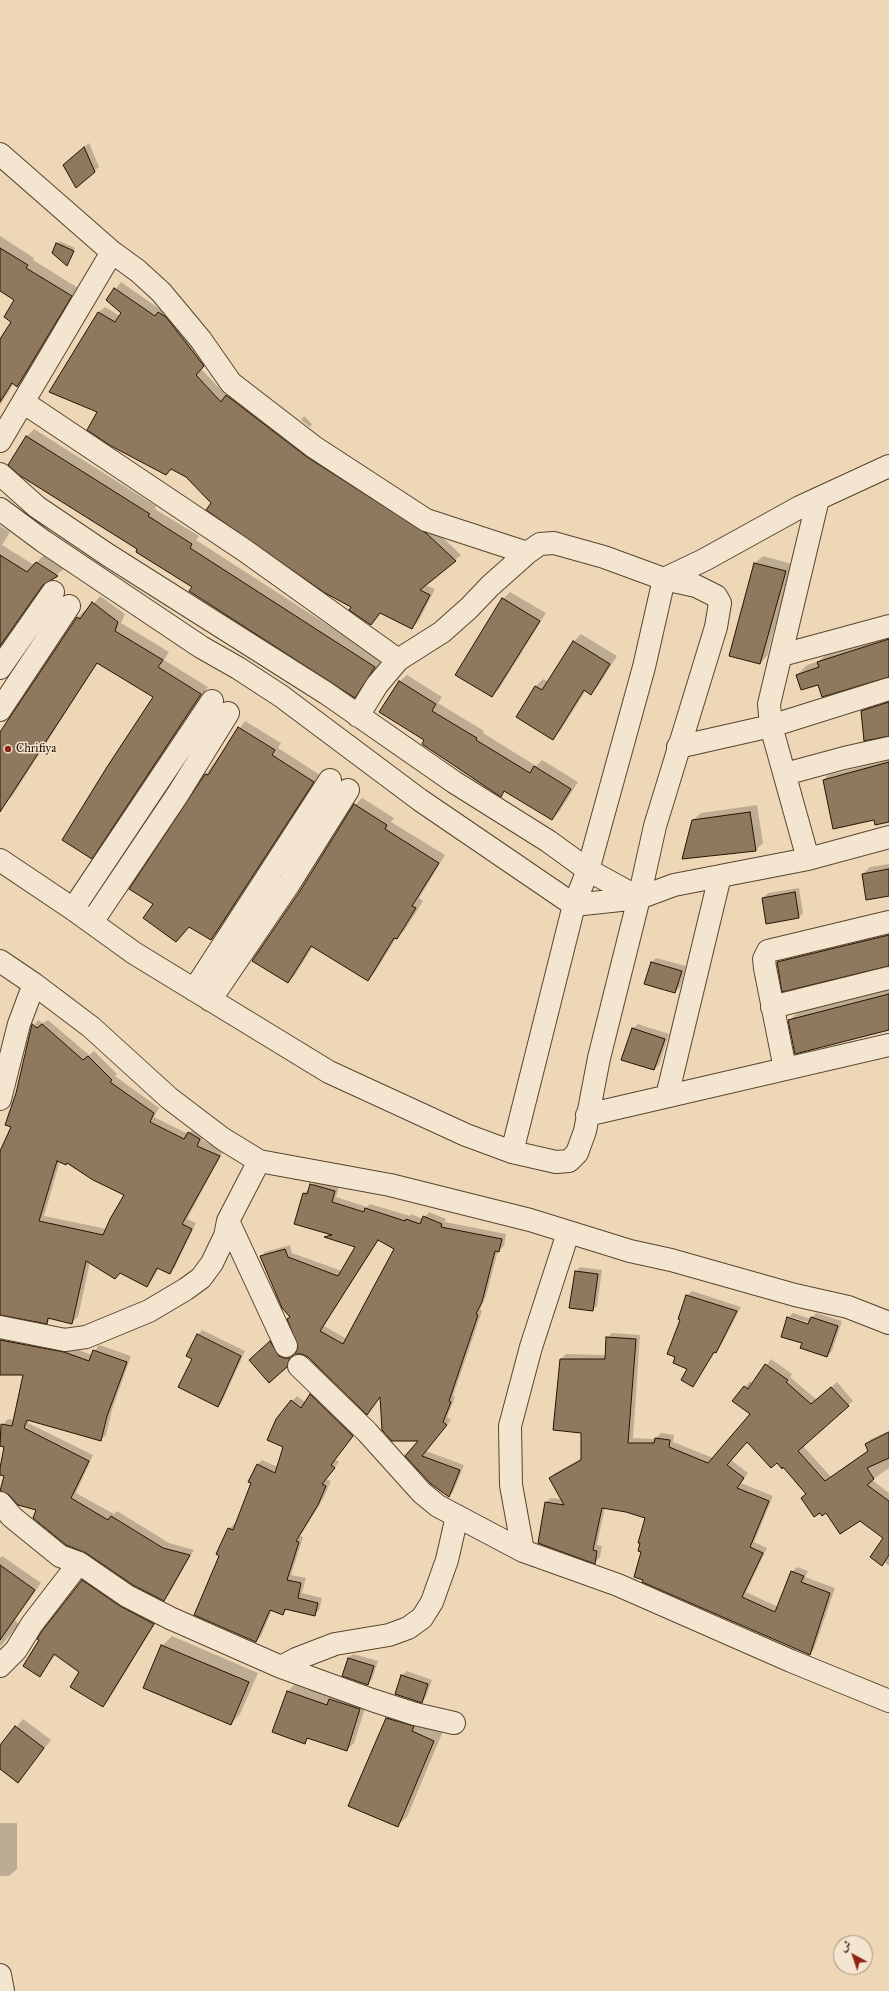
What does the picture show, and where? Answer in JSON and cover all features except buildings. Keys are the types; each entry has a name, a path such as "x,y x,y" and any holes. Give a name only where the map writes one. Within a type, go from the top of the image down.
{"street":[{"path":"0,154 112,252 138,271 161,292 201,340 231,383 314,447 426,520 527,553"},
{"path":"0,441 112,252"},
{"path":"23,402 244,550 398,660"},
{"path":"664,579 704,560 800,507 889,466"},
{"path":"0,474 37,507 108,555 326,693 454,782 548,841 588,870 639,898"},
{"path":"808,859 771,726 769,704 818,500"},
{"path":"0,509 43,541 200,647 238,668 281,696 420,800 574,905 639,898 674,885 808,859 889,837"},
{"path":"0,860 92,922 134,953 329,1072 466,1136 512,1152 556,1162 569,1161 577,1153 585,1131 587,1115 615,990 639,898 655,826 716,627 720,603 716,596 696,586 664,579 604,557 554,543 540,544 527,553 490,586 469,608 442,632 398,660 377,686 358,716"},
{"path":"512,1152 574,905 588,870 644,668 664,579"},
{"path":"0,668 53,592"},
{"path":"4,696 69,606"},
{"path":"782,655 889,626"},
{"path":"678,747 771,726 889,689"},
{"path":"73,909 158,782 220,707 178,794 92,922"},
{"path":"785,774 844,758 889,748"},
{"path":"158,782 178,794"},
{"path":"202,995 280,878 339,785"},
{"path":"667,1096 720,876"},
{"path":"786,1069 772,1007 764,959 768,951 889,922"},
{"path":"0,961 34,984 91,1027 169,1098 223,1139 259,1161 390,1185 530,1220 630,1251 704,1268 795,1295 848,1307 889,1323"},
{"path":"772,1007 889,978"},
{"path":"0,1099 18,1024 34,984"},
{"path":"587,1115 889,1045"},
{"path":"0,1327 65,1340 86,1337 149,1311 186,1289 201,1278 212,1263 225,1236 228,1221 259,1161"},
{"path":"228,1221 286,1346"},
{"path":"523,1551 511,1485 510,1426 531,1347 568,1233"},
{"path":"299,1366 367,1432 422,1493 438,1506 523,1551 618,1585 791,1661 889,1701"},
{"path":"0,1503 12,1517 60,1556 79,1563 127,1596 170,1618 281,1667 372,1700 454,1724"},
{"path":"281,1667 296,1659 336,1644 389,1635 408,1628 422,1618 432,1602 442,1574 457,1516"},
{"path":"0,1666 16,1650 32,1624 79,1563"},
{"path":"0,1975 3,1991"}],"place":[{"name":"Chrifiya","path":"8,749"}]}
